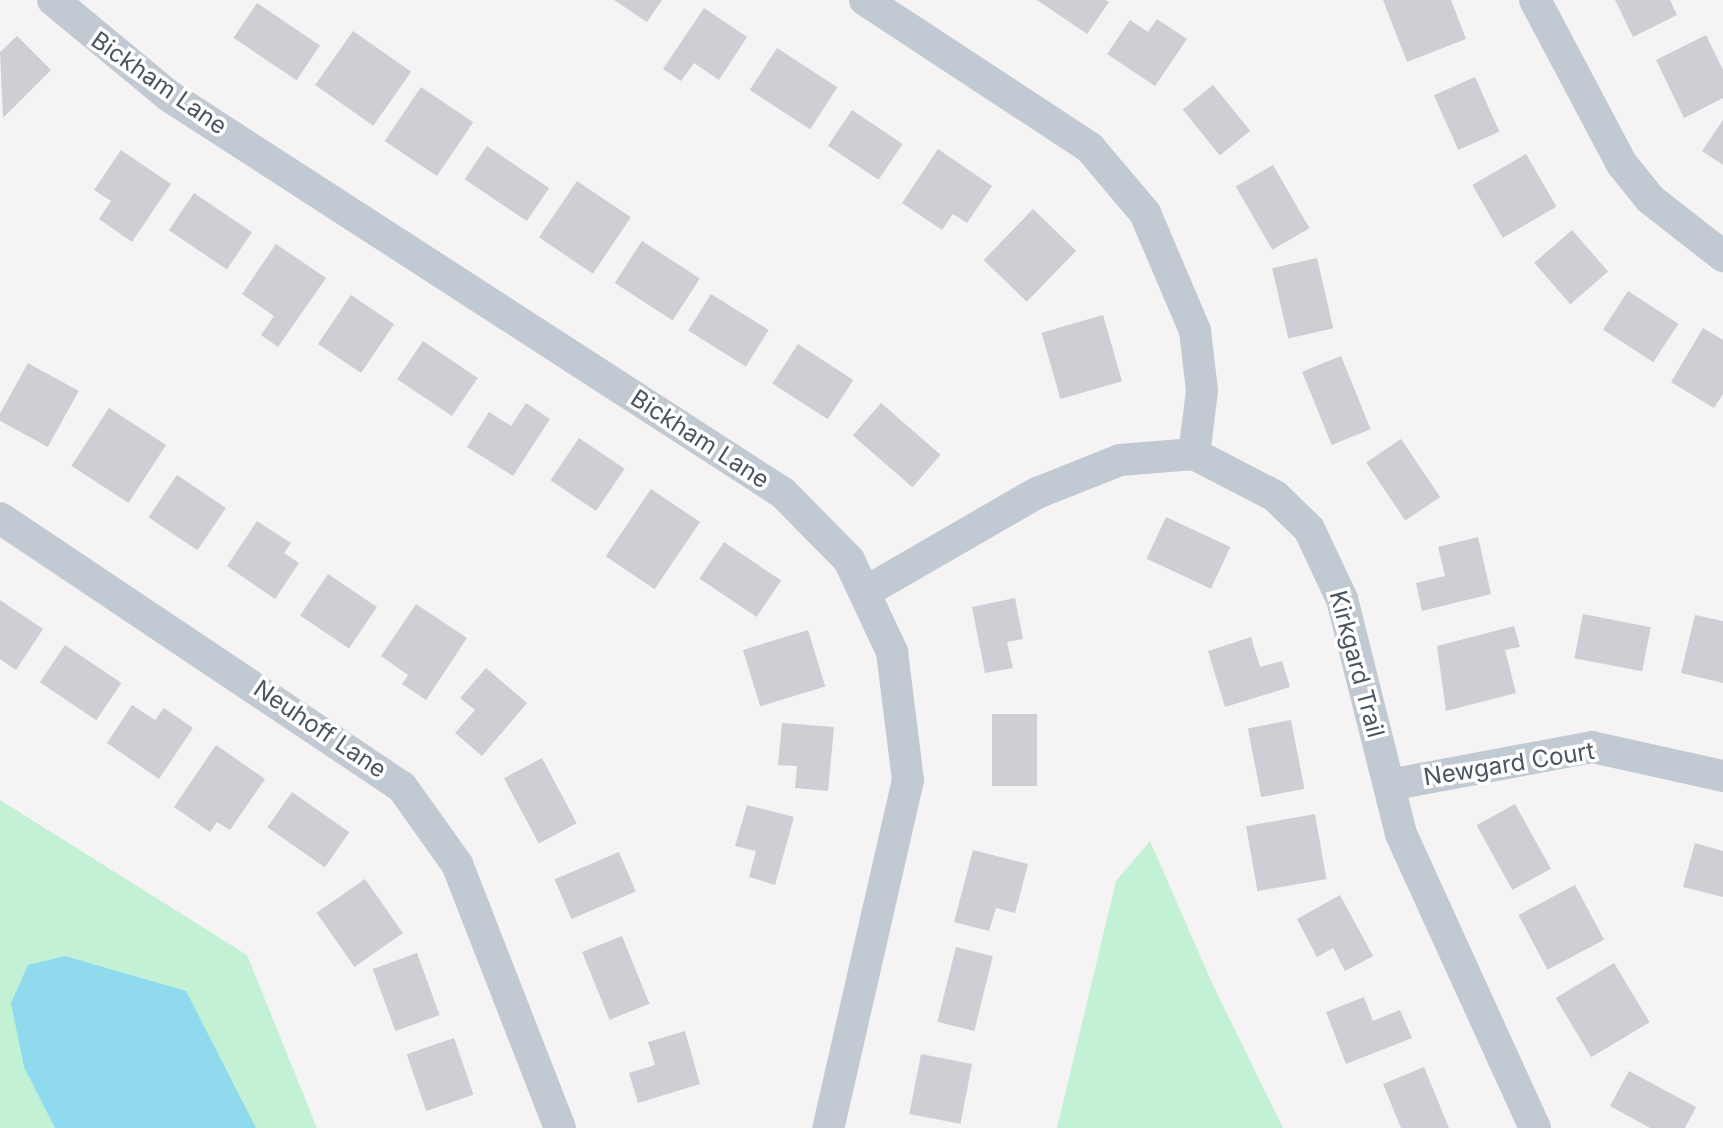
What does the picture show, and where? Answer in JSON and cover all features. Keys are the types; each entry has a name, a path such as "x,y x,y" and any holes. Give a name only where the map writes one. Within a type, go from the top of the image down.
{"street":[{"name":"Bickham Lane","path":"53,0 169,96 783,493 835,541 867,591 904,705 908,780 828,1128"},
{"path":"865,0 1090,148 1145,213 1195,331 1202,391 1194,454 1131,458 1079,472 867,591"},
{"path":"1535,0 1622,164 1650,199 1723,256"},
{"name":"Kirkgard Trail","path":"1194,454 1275,496 1309,529 1342,599 1389,785 1429,901 1535,1128"},
{"name":"Neuhoff Lane","path":"0,518 402,787 457,864 560,1128"},
{"name":"Newgard Court","path":"1389,785 1592,747 1723,776"}],"green space":[{"path":"0,800 247,955 317,1128 0,1128"},
{"path":"1150,841 1212,983 1283,1128 1057,1128 1116,881"}],"water":[{"path":"65,956 186,991 256,1128 55,1128 24,1067 11,1003 28,965"}],"building":[{"path":"614,0 662,0 647,22"},
{"path":"1037,0 1106,0 1109,2 1087,34"},
{"path":"1383,0 1451,0 1466,39 1407,62"},
{"path":"1615,0 1670,0 1677,15 1633,37"},
{"path":"257,3 320,45 297,80 234,38"},
{"path":"704,8 747,37 719,80 694,63 681,81 663,69"},
{"path":"1157,19 1187,39 1155,86 1107,54 1130,20 1148,32"},
{"path":"353,31 411,72 373,126 315,85"},
{"path":"1706,35 1723,70 1723,98 1684,118 1656,60"},
{"path":"17,36 51,70 3,118 0,52"},
{"path":"777,48 837,87 810,129 750,90"},
{"path":"1475,77 1499,132 1458,150 1434,95"},
{"path":"1213,85 1250,131 1220,155 1183,110"},
{"path":"421,87 473,122 437,176 385,141"},
{"path":"852,110 903,144 879,180 828,146"},
{"path":"1723,120 1723,165 1702,151"},
{"path":"487,146 549,188 527,221 465,179"},
{"path":"938,149 992,186 967,223 953,214 942,230 902,203"},
{"path":"121,150 171,184 132,242 99,219 111,201 94,190"},
{"path":"1526,154 1556,207 1503,238 1472,185"},
{"path":"1273,165 1310,228 1272,250 1236,186"},
{"path":"577,181 631,217 593,274 539,237"},
{"path":"194,193 252,232 227,269 169,230"},
{"path":"1033,209 1076,251 1027,302 984,260"},
{"path":"1572,230 1608,272 1570,304 1534,263"},
{"path":"642,241 700,279 673,321 615,283"},
{"path":"276,244 326,278 278,347 261,335 274,316 242,294"},
{"path":"1317,258 1333,328 1288,339 1272,268"},
{"path":"1628,291 1678,324 1653,362 1603,330"},
{"path":"711,294 769,330 746,367 688,330"},
{"path":"351,295 394,324 361,373 318,344"},
{"path":"1103,315 1122,381 1060,399 1041,333"},
{"path":"1703,328 1723,340 1723,394 1714,408 1671,382"},
{"path":"423,341 478,378 452,416 397,379"},
{"path":"798,344 853,380 828,419 772,383"},
{"path":"1341,356 1371,429 1332,445 1302,372"},
{"path":"28,363 79,391 48,447 0,421 0,414"},
{"path":"526,403 550,419 513,476 467,447 489,412 511,426"},
{"path":"881,403 941,455 912,487 853,435"},
{"path":"109,408 166,445 128,503 71,466"},
{"path":"579,438 625,469 596,511 550,480"},
{"path":"1401,439 1440,497 1405,521 1366,462"},
{"path":"177,475 226,508 197,550 148,517"},
{"path":"651,489 700,522 655,589 606,556"},
{"path":"1166,517 1230,547 1211,589 1147,559"},
{"path":"257,521 291,543 284,553 299,563 275,599 227,566"},
{"path":"1478,537 1491,594 1422,611 1416,583 1445,576 1438,547"},
{"path":"724,542 781,581 757,617 699,578"},
{"path":"328,574 377,607 349,648 300,615"},
{"path":"1015,598 1023,639 1007,642 1013,668 985,673 972,607"},
{"path":"0,600 43,629 16,670 0,659"},
{"path":"416,604 467,638 426,700 402,684 408,675 381,656"},
{"path":"1583,614 1651,627 1642,671 1574,658"},
{"path":"1695,615 1723,621 1723,683 1681,673"},
{"path":"1514,626 1520,647 1505,650 1516,693 1446,711 1437,646"},
{"path":"808,630 825,686 760,706 743,650"},
{"path":"1251,637 1260,667 1282,661 1290,687 1225,707 1208,651"},
{"path":"65,645 121,683 96,720 40,682"},
{"path":"486,668 527,703 482,756 455,733 475,710 460,698"},
{"path":"132,705 155,720 164,708 193,728 159,779 107,743"},
{"path":"992,714 1037,714 1037,786 992,786"},
{"path":"1291,720 1304,789 1261,797 1248,728"},
{"path":"782,723 834,727 828,791 795,788 797,766 778,765"},
{"path":"216,745 265,779 230,830 217,822 210,832 174,807"},
{"path":"542,758 577,823 539,844 504,778"},
{"path":"292,792 349,832 325,867 267,827"},
{"path":"1515,804 1551,869 1512,890 1477,825"},
{"path":"747,805 794,817 775,885 749,877 756,851 735,846"},
{"path":"1315,814 1326,879 1258,891 1246,826"},
{"path":"1695,843 1723,851 1723,897 1683,887"},
{"path":"973,850 1028,864 1015,913 996,908 989,931 954,922"},
{"path":"619,852 636,892 571,919 555,879"},
{"path":"365,879 403,933 355,967 317,913"},
{"path":"1575,885 1604,940 1548,970 1518,915"},
{"path":"1340,895 1373,956 1345,971 1333,948 1317,957 1297,919"},
{"path":"622,936 649,1004 609,1020 582,952"},
{"path":"956,947 993,956 974,1031 937,1022"},
{"path":"417,953 440,1015 395,1031 373,969"},
{"path":"1614,963 1650,1022 1591,1057 1556,998"},
{"path":"1364,997 1373,1021 1400,1010 1412,1038 1346,1064 1326,1012"},
{"path":"685,1031 700,1084 638,1103 629,1073 655,1065 648,1042"},
{"path":"454,1038 474,1095 426,1111 407,1054"},
{"path":"921,1054 972,1064 960,1124 909,1114"},
{"path":"1424,1067 1449,1128 1401,1128 1383,1084"},
{"path":"1629,1071 1696,1107 1685,1128 1650,1128 1610,1106"}]}
